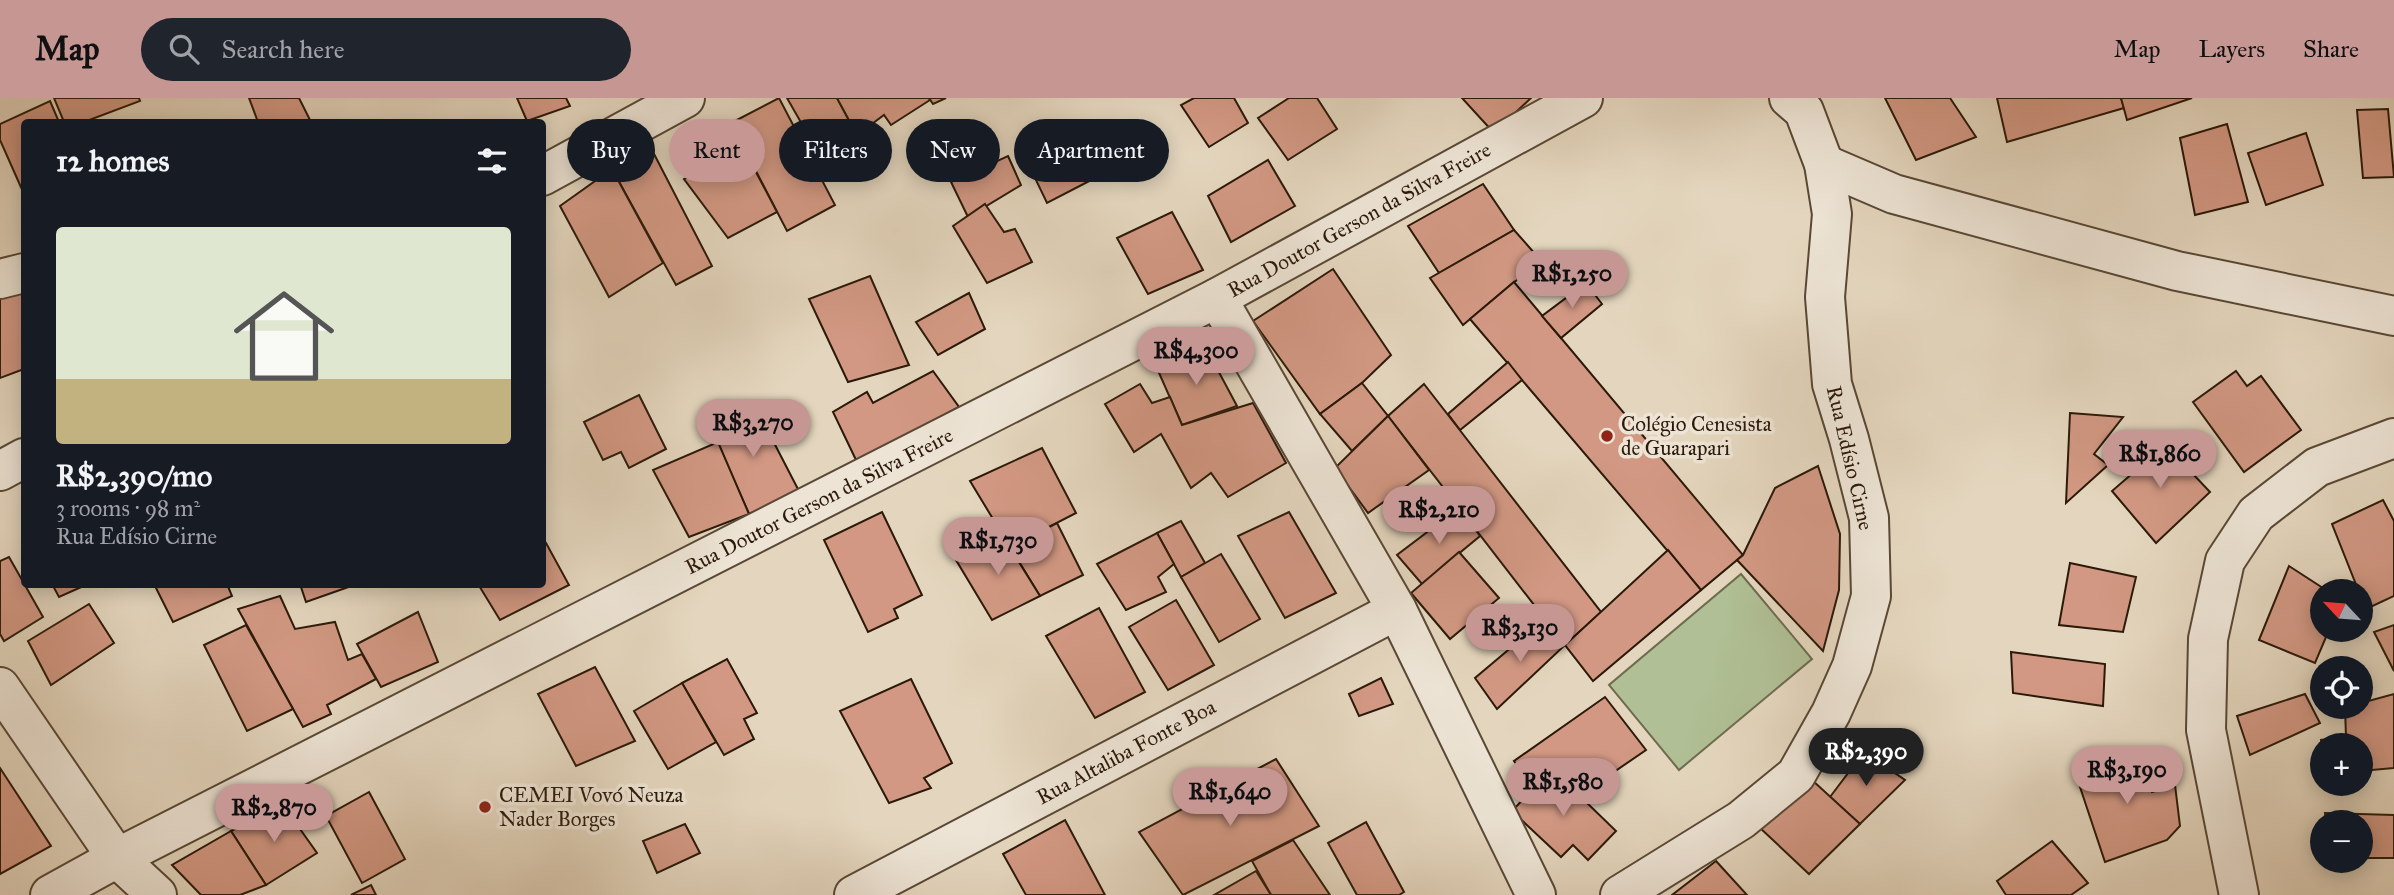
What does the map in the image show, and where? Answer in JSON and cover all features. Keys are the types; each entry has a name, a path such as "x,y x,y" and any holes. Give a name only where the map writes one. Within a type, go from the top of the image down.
{"street":[{"path":"546,174 685,98"},
{"name":"Rua Doutor Gerson da Silva Freire","path":"50,895 117,858 1217,298 1583,98"},
{"name":"Rua Edísio Cirne","path":"1620,895 1741,820 1796,775 1852,666 1871,596 1869,518 1832,384 1825,297 1832,214 1824,164 1805,102"},
{"path":"1824,164 1894,194 2177,271 2394,316"},
{"path":"0,279 21,274"},
{"path":"1217,298 1397,610 1536,895"},
{"path":"2239,895 2206,730 2208,639 2225,561 2256,514 2317,467 2394,438"},
{"path":"0,471 21,460"},
{"name":"Rua Altaliba Fonte Boa","path":"854,895 1397,610"},
{"path":"0,687 117,858 157,895"}],"green space":[{"path":"1741,574 1812,659 1679,770 1609,685"}],"building":[{"path":"54,98 139,98 140,101 92,119 63,119"},
{"path":"249,98 299,98 310,119 257,119"},
{"path":"517,98 566,98 570,106 533,119 526,119"},
{"path":"779,98 790,119 779,119 779,182 823,182 835,205 787,231 762,182 765,182 765,119 739,119"},
{"path":"787,98 837,98 848,119 799,119"},
{"path":"837,98 930,100 892,124 892,119 887,119 884,115 879,119 848,119"},
{"path":"929,98 946,98 933,104"},
{"path":"1194,98 1234,98 1248,123 1209,147 1181,105"},
{"path":"1289,98 1317,98 1337,129 1288,160 1258,118"},
{"path":"1462,98 1531,98 1494,133"},
{"path":"1885,98 1950,98 1976,137 1916,160"},
{"path":"1997,98 2121,98 2124,108 2007,142"},
{"path":"2121,98 2192,98 2127,120"},
{"path":"50,101 58,119 21,119 21,187 0,140 0,124"},
{"path":"2388,109 2394,177 2363,178 2357,110"},
{"path":"2227,124 2248,202 2195,215 2180,138"},
{"path":"2306,133 2323,185 2266,205 2248,153"},
{"path":"655,156 712,266 676,285 619,182 655,182"},
{"path":"1008,156 1014,169 1014,182 1020,182 1021,185 968,217 951,182 1000,182 1000,160"},
{"path":"1268,160 1295,206 1231,242 1208,196"},
{"path":"594,182 619,182 663,263 609,297 560,206"},
{"path":"686,182 761,182 777,212 728,238"},
{"path":"1037,182 1087,182 1047,203"},
{"path":"1483,184 1514,230 1439,273 1408,226"},
{"path":"985,204 1004,232 1015,229 1032,262 987,283 953,226"},
{"path":"1172,212 1203,270 1148,294 1117,238"},
{"path":"1514,230 1544,264 1514,282 1463,325 1430,278"},
{"path":"1333,269 1391,355 1362,383 1320,414 1253,321"},
{"path":"870,276 909,365 848,382 809,299"},
{"path":"1514,282 1743,555 1701,590 1470,319"},
{"path":"1586,283 1602,304 1561,338 1542,316"},
{"path":"21,290 21,370 0,378 0,294"},
{"path":"969,293 985,329 938,355 916,322"},
{"path":"1206,348 1237,406 1182,425 1156,366"},
{"path":"1508,362 1522,380 1460,430 1448,414"},
{"path":"933,371 959,407 857,462 833,412 867,392 873,403"},
{"path":"2236,371 2247,386 2261,376 2301,430 2244,472 2193,402"},
{"path":"1362,383 1388,416 1352,451 1320,414"},
{"path":"1140,384 1152,403 1170,397 1182,425 1253,403 1286,463 1228,497 1211,473 1191,488 1161,434 1134,452 1105,404"},
{"path":"1424,384 1601,612 1565,645 1388,416"},
{"path":"639,395 666,449 629,468 621,452 603,460 584,422"},
{"path":"754,404 800,493 749,514 708,422"},
{"path":"2070,413 2123,417 2094,454 2108,465 2066,503"},
{"path":"1388,416 1429,470 1368,513 1335,468"},
{"path":"2156,435 2210,492 2156,543 2112,491 2141,466 2133,458"},
{"path":"718,442 749,514 689,537 653,470"},
{"path":"1042,448 1076,513 1010,547 970,481"},
{"path":"1818,466 1840,534 1839,590 1823,651 1737,560 1743,555 1775,488"},
{"path":"2383,500 2394,521 2394,596 2373,606 2373,579 2354,579 2332,524"},
{"path":"1459,508 1480,536 1422,584 1397,555"},
{"path":"882,512 922,595 894,609 898,618 868,632 824,540"},
{"path":"1289,512 1336,593 1285,618 1238,536"},
{"path":"1181,521 1205,563 1181,577 1157,533"},
{"path":"1057,523 1083,575 1040,596 1010,547"},
{"path":"1001,533 1040,596 992,620 956,560"},
{"path":"1157,533 1174,564 1158,577 1166,592 1126,610 1097,564"},
{"path":"546,543 569,585 500,620 480,588 546,588"},
{"path":"1668,550 1701,590 1593,681 1565,645"},
{"path":"1459,552 1499,598 1450,639 1411,593"},
{"path":"1221,554 1260,619 1219,642 1181,577"},
{"path":"9,557 21,578 21,588 27,588 43,617 4,641 0,634 0,561"},
{"path":"2070,563 2136,577 2123,632 2059,625"},
{"path":"2289,566 2310,580 2310,642 2324,642 2318,656 2310,656 2310,661 2259,640"},
{"path":"54,588 79,588 59,597"},
{"path":"156,588 229,588 232,596 173,622"},
{"path":"301,588 346,588 306,602"},
{"path":"280,596 295,629 335,622 348,660 362,654 376,679 327,705 331,714 303,727 238,609"},
{"path":"1176,600 1214,665 1168,690 1129,627"},
{"path":"89,604 114,643 51,685 28,641"},
{"path":"1099,608 1145,692 1095,718 1046,636"},
{"path":"418,612 438,662 381,687 357,644"},
{"path":"1545,619 1565,645 1497,709 1475,678"},
{"path":"246,625 293,709 247,731 204,645"},
{"path":"2394,625 2394,671 2374,632"},
{"path":"2011,652 2105,664 2103,706 2013,693"},
{"path":"727,659 757,713 744,719 754,739 724,755 682,683"},
{"path":"595,667 635,741 576,766 538,694"},
{"path":"1381,678 1393,704 1359,716 1349,694"},
{"path":"911,679 952,763 924,778 931,788 889,803 840,711"},
{"path":"682,683 716,742 668,769 634,711"},
{"path":"2305,694 2310,704 2310,719 2318,719 2320,723 2250,755 2237,716"},
{"path":"2394,694 2394,768 2373,770 2373,733 2346,733 2345,719 2373,719 2373,700"},
{"path":"1605,697 1646,750 1579,796 1552,769 1534,788 1514,761"},
{"path":"2136,748 2152,792 2175,785 2180,826 2167,840 2105,862 2076,775"},
{"path":"1864,752 1905,780 1860,824 1830,797"},
{"path":"1276,759 1319,826 1183,895 1139,832"},
{"path":"0,768 51,846 0,874"},
{"path":"1552,769 1616,831 1588,860 1573,845 1561,857 1512,811"},
{"path":"1812,780 1860,824 1809,874 1759,827"},
{"path":"369,792 405,859 362,883 326,816"},
{"path":"283,805 317,853 266,885 231,831"},
{"path":"2373,814 2394,815 2394,858 2373,858"},
{"path":"1065,820 1105,895 1026,895 1003,854"},
{"path":"1366,822 1404,892 1399,895 1357,895 1328,843"},
{"path":"685,824 700,853 657,873 643,841"},
{"path":"231,831 266,885 240,895 201,895 172,865"},
{"path":"1293,840 1330,895 1271,895 1252,861"},
{"path":"2052,841 2088,883 2071,895 2006,895 1997,881"},
{"path":"1716,861 1747,895 1672,895"},
{"path":"1256,871 1271,895 1214,895"},
{"path":"371,885 376,895 351,895"}],"place":[{"name":"Colégio Cenesista de Guarapari","path":"1607,436"},
{"name":"CEMEI Vovó Neuza Nader Borges","path":"485,807"}]}
